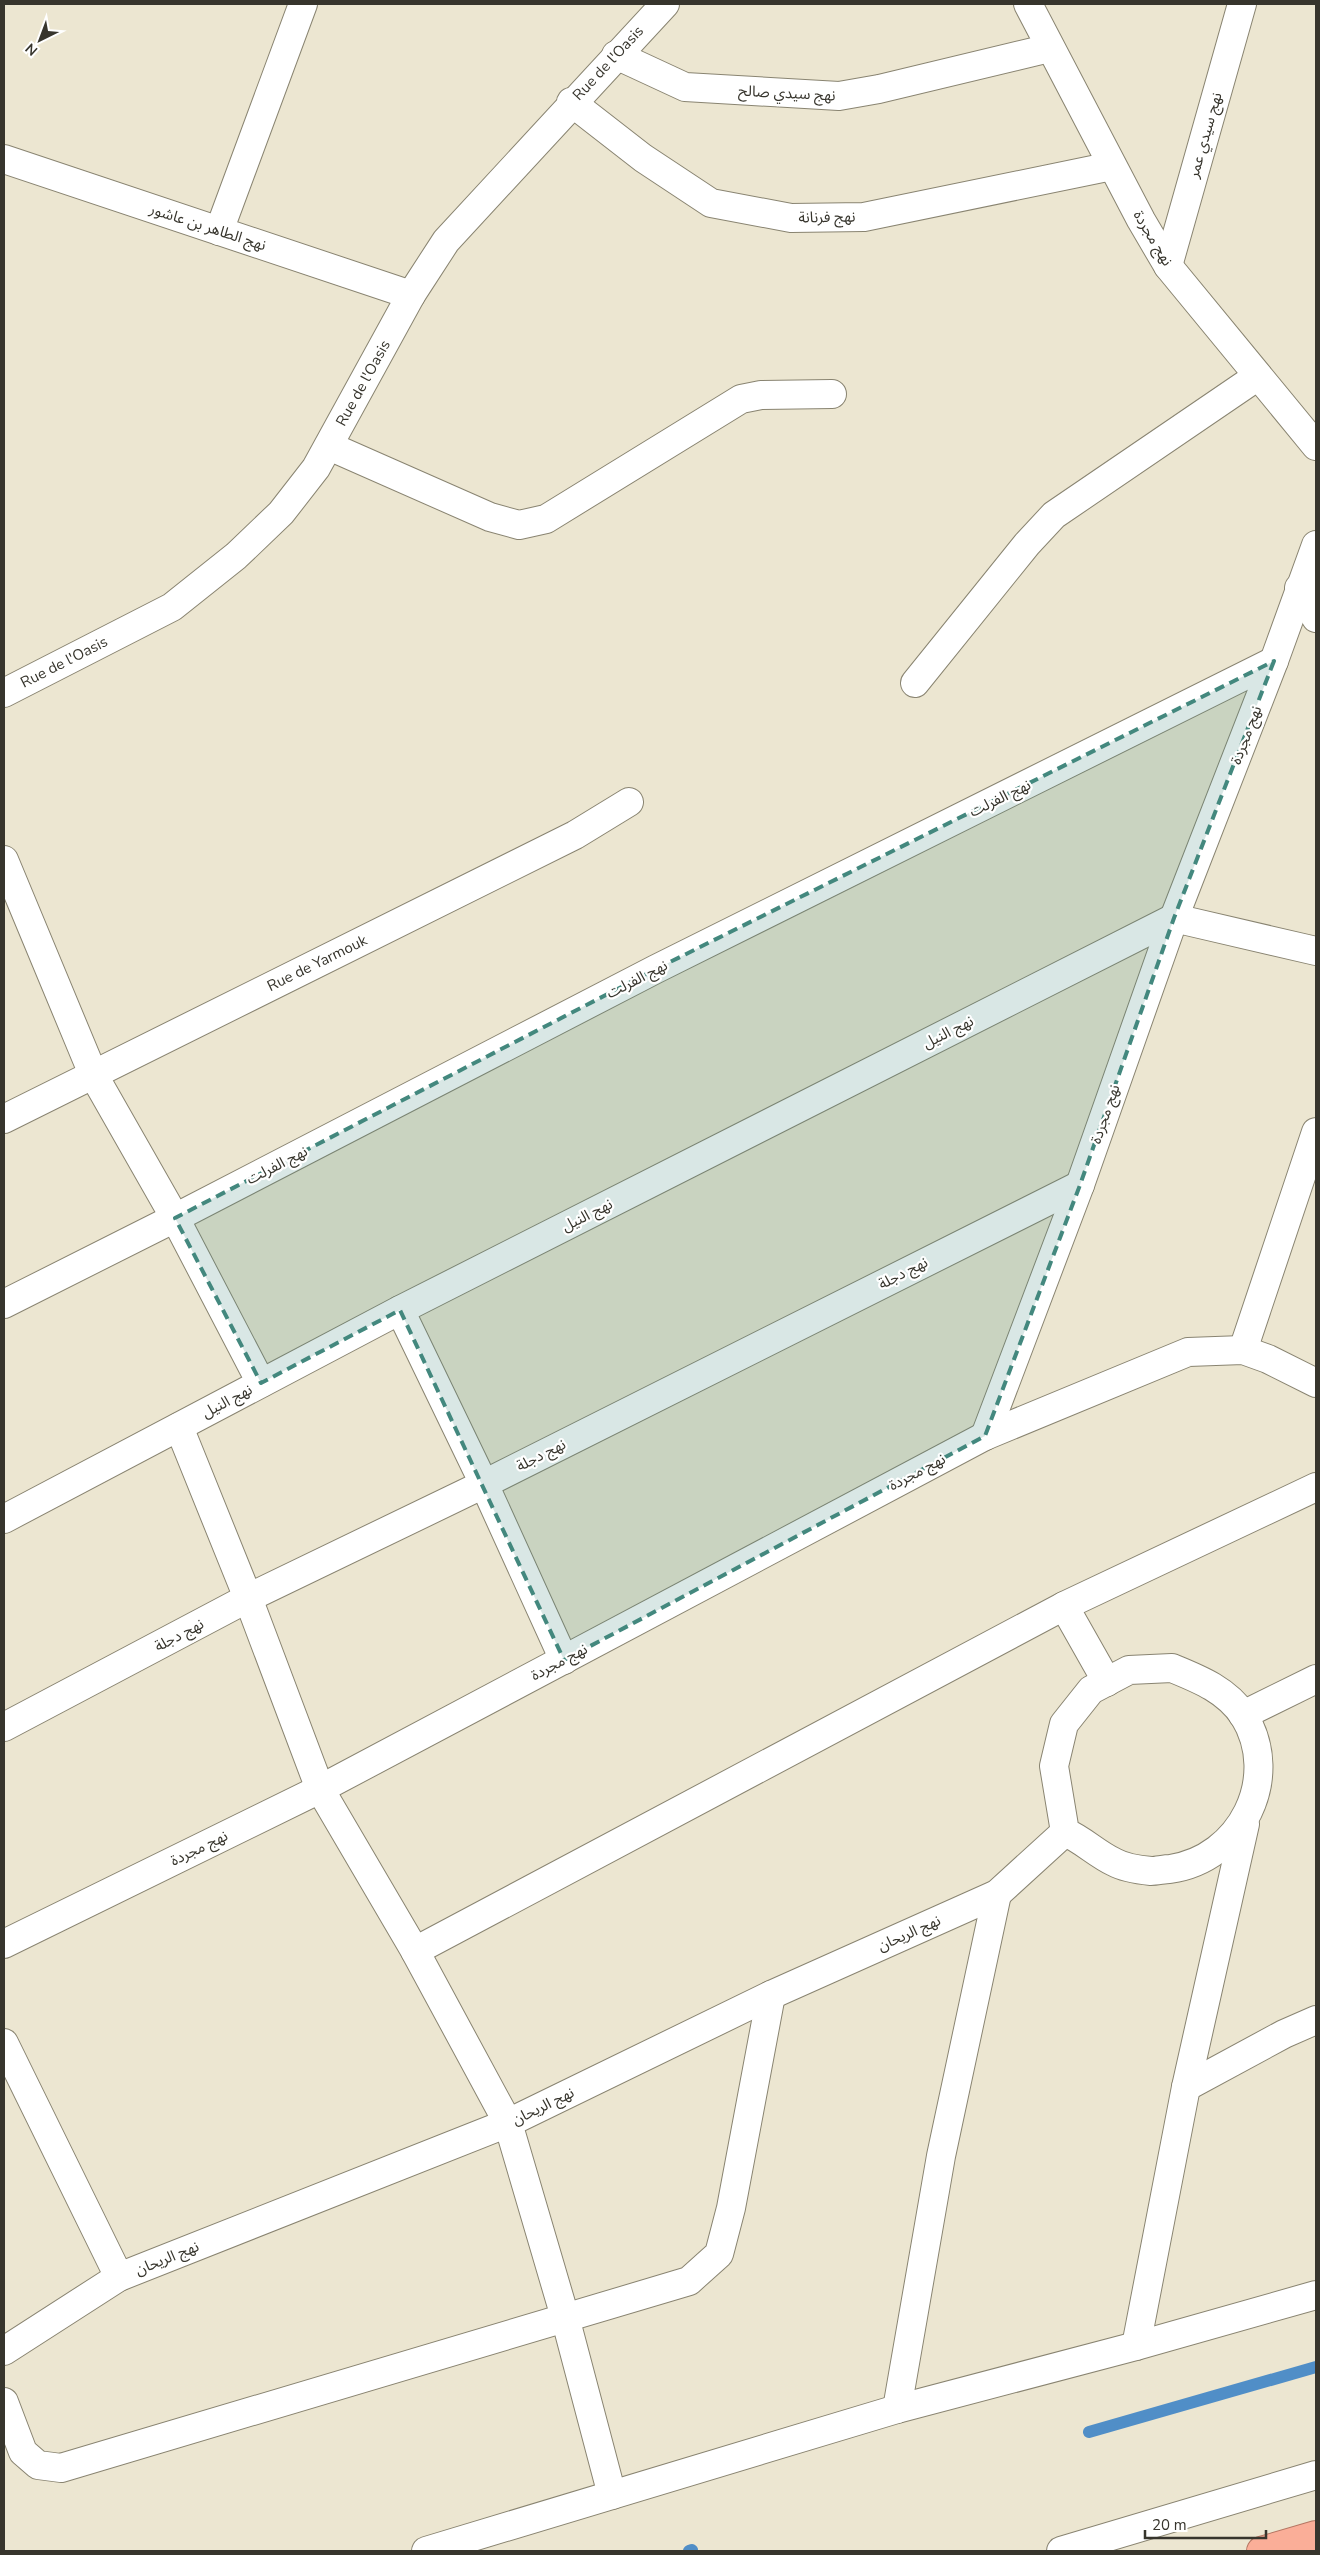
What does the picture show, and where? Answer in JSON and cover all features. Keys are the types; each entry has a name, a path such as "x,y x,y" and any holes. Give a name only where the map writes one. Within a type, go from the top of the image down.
{"highway":[{"path":"1261,2551 1316,2535"}],"street":[{"path":"219,231 303,4"},
{"name":"Rue de l'Oasis","path":"4,693 172,607 236,556 281,514 316,468 412,295 446,241 571,102 665,4"},
{"name":"نهج مجردة","path":"1028,4 1112,166 1168,266 1316,446"},
{"name":"نهج سيدي عمر","path":"1168,266 1242,4"},
{"name":"نهج سيدي صالح","path":"616,55 685,87 839,96 879,89 1050,48"},
{"name":"نهج فرنانة","path":"571,102 644,158 711,203 791,218 864,217 1112,166"},
{"name":"نهج الطاهر بن عاشور","path":"4,159 412,295"},
{"path":"915,683 1027,544 1054,515 1258,376"},
{"path":"329,446 490,517 519,525 546,519 741,399 761,395 832,394"},
{"name":"نهج مجردة","path":"4,1944 320,1789 985,1436 1080,1185 1174,918 1274,661 1316,545"},
{"path":"1299,588 1316,618"},
{"name":"نهج الفرلت","path":"4,1304 175,1218 664,964 1274,661"},
{"name":"Rue de Yarmouk","path":"4,1119 575,835 629,802"},
{"path":"4,860 93,1074 175,1218 260,1383"},
{"path":"1174,918 1316,951"},
{"name":"نهج النيل","path":"4,1519 400,1310 1174,918"},
{"path":"1243,1350 1316,1132"},
{"name":"نهج دجلة","path":"4,1727 248,1598 484,1484 1080,1185"},
{"path":"400,1310 484,1484 564,1660"},
{"path":"985,1436 1188,1352 1243,1350 1268,1359 1316,1383"},
{"path":"179,1427 248,1598 320,1789 415,1951 508,2123 565,2317 612,2495"},
{"path":"415,1951 1064,1606 1316,1487"},
{"path":"1064,1606 1107,1682"},
{"path":"1136,2346 1186,2087 1246,1819 1257,1784 1257,1749 1243,1715 1213,1684 1172,1668 1129,1670 1090,1690 1064,1724 1054,1766 1065,1832 1083,1841 1114,1862 1152,1871 1189,1866 1222,1848 1246,1819"},
{"path":"1243,1715 1316,1679"},
{"name":"نهج الريحان","path":"4,2352 119,2277 508,2123 772,1995 997,1894 1065,1832"},
{"path":"897,2409 941,2156 997,1894"},
{"path":"4,2402 23,2452 38,2465 61,2468 565,2317 689,2282 720,2254 731,2208 772,1995"},
{"path":"1186,2087 1284,2034 1316,2020"},
{"path":"4,2043 119,2277"},
{"path":"426,2551 897,2409 1136,2346 1316,2295"},
{"path":"1062,2551 1316,2475"}],"highlighted area":[{"path":"1274,661 1174,918 1080,1185 985,1436 564,1660 400,1310 261,1383 175,1218 656,969"}],"waterway":[{"path":"1089,2432 1316,2367"}]}
